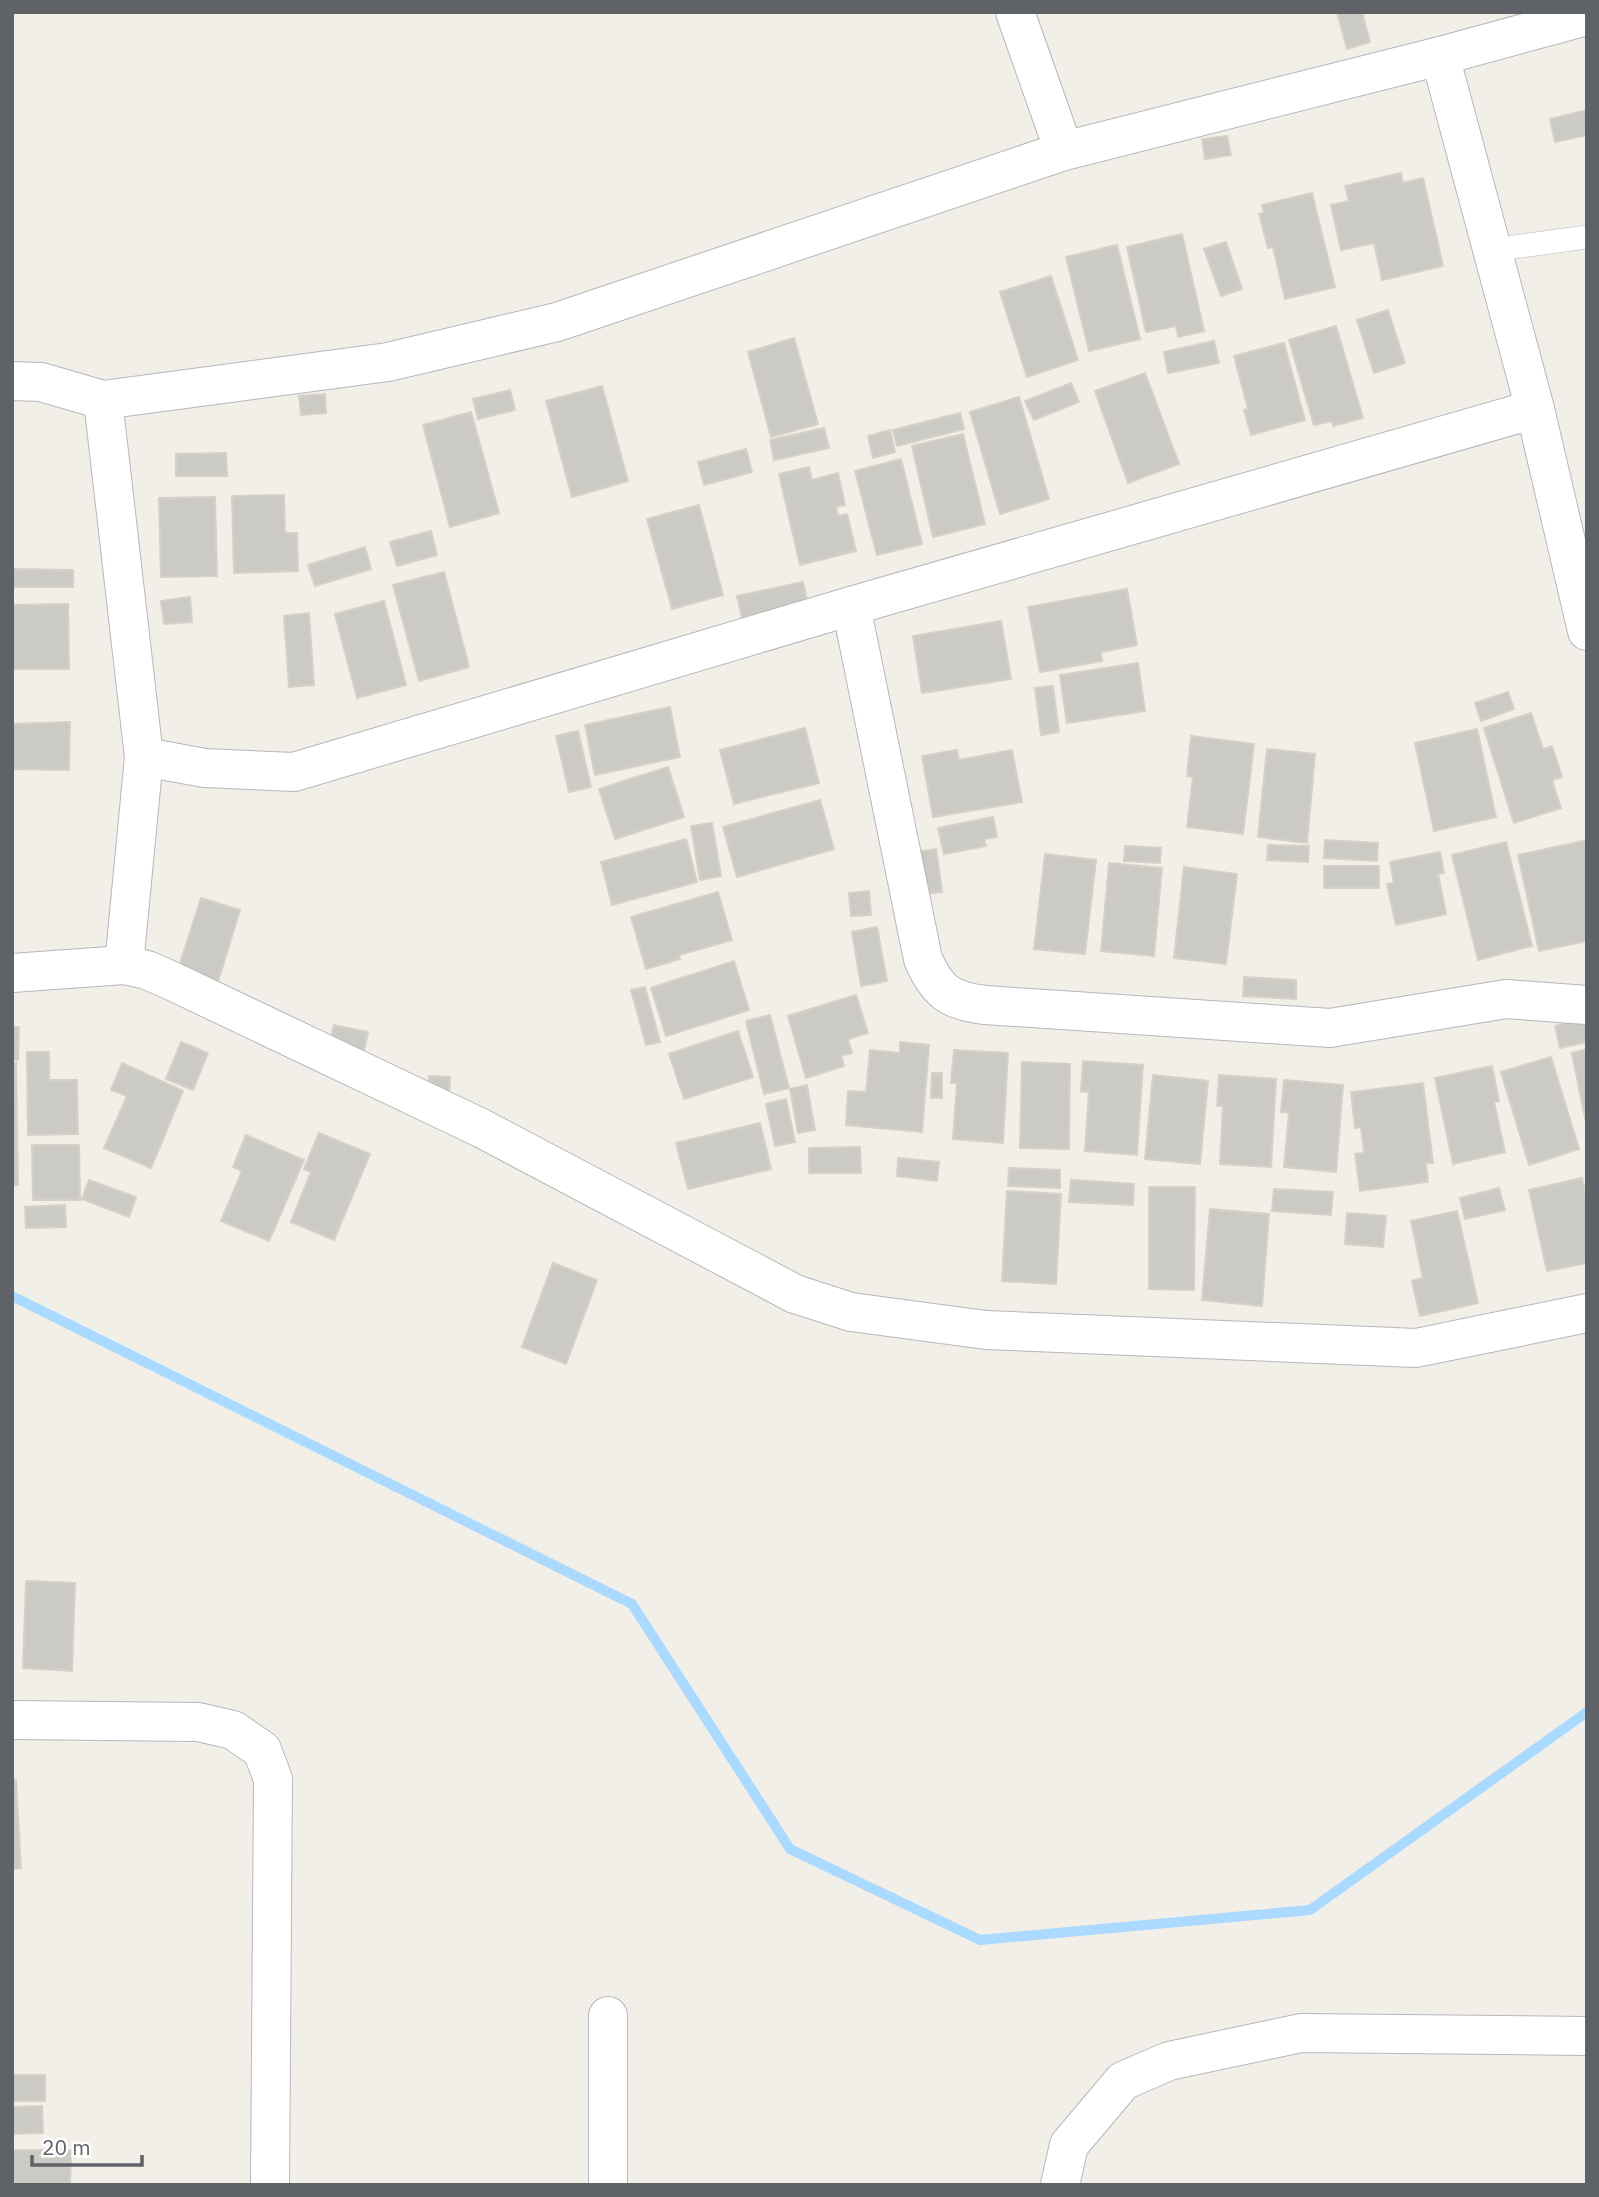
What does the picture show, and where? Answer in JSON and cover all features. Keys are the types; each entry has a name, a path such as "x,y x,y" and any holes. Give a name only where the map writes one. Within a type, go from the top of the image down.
{"street":[{"path":"1015,12 1064,151"},
{"path":"12,381 41,382 103,400 388,362 556,322 1064,151 1587,16"},
{"path":"1440,56 1535,409 1587,631"},
{"path":"103,400 144,757 124,965"},
{"path":"144,757 205,768 294,772 851,606 1535,409"},
{"path":"851,606 923,959 933,983 950,997 985,1005 1330,1028 1506,999 1587,1004"},
{"path":"12,973 124,965 147,970 481,1128 795,1294 851,1312 986,1329 1416,1348 1587,1313"},
{"path":"12,1720 198,1722 233,1730 262,1750 273,1779 270,2185"},
{"path":"608,2016 608,2185"},
{"path":"1060,2185 1069,2145 1124,2081 1169,2060 1301,2033 1587,2036"}],"lane":[{"path":"1492,250 1587,237"}],"building":[{"path":"1337,12 1362,12 1370,42 1347,49"},
{"path":"1587,110 1587,135 1555,142 1550,119"},
{"path":"1227,136 1231,155 1205,159 1202,139"},
{"path":"1401,173 1403,183 1423,178 1443,266 1382,280 1374,243 1341,250 1331,205 1349,201 1345,186"},
{"path":"1312,193 1335,287 1285,299 1273,247 1268,248 1259,214 1264,213 1262,205"},
{"path":"1182,234 1204,331 1178,337 1176,326 1146,332 1127,247"},
{"path":"1226,242 1242,289 1221,296 1204,249"},
{"path":"1117,245 1140,339 1089,351 1066,257"},
{"path":"1051,276 1078,360 1027,377 1000,292"},
{"path":"1388,310 1405,363 1374,373 1357,320"},
{"path":"1336,326 1363,418 1333,426 1332,421 1314,425 1289,340"},
{"path":"794,338 818,424 771,437 748,352"},
{"path":"1214,341 1219,363 1168,373 1164,352"},
{"path":"1284,343 1305,420 1251,435 1244,410 1248,409 1234,356"},
{"path":"1145,373 1179,464 1128,483 1095,391"},
{"path":"1071,383 1079,402 1034,420 1025,401"},
{"path":"602,386 628,481 572,497 546,401"},
{"path":"510,390 515,410 478,419 473,399"},
{"path":"325,394 326,413 301,415 299,396"},
{"path":"1019,397 1049,499 1000,514 970,412"},
{"path":"471,412 499,513 450,527 423,425"},
{"path":"960,413 964,429 897,446 893,430"},
{"path":"824,428 829,448 774,460 770,440"},
{"path":"890,430 895,452 873,458 868,436"},
{"path":"963,434 985,524 933,537 912,446"},
{"path":"746,449 752,472 704,485 698,462"},
{"path":"226,453 227,476 176,476 176,454"},
{"path":"901,459 922,544 877,555 855,471"},
{"path":"809,467 812,480 838,473 845,505 836,507 838,516 847,514 856,551 800,565 779,474"},
{"path":"284,495 285,533 297,533 298,571 234,573 232,496"},
{"path":"215,497 217,576 161,577 159,498"},
{"path":"699,505 723,595 672,609 647,519"},
{"path":"431,531 437,555 397,566 390,542"},
{"path":"365,547 371,569 315,586 308,565"},
{"path":"12,569 73,570 73,587 12,587"},
{"path":"444,572 469,667 419,681 393,585"},
{"path":"803,582 808,604 742,618 737,596"},
{"path":"1127,589 1137,645 1101,652 1102,661 1040,672 1028,607"},
{"path":"190,597 192,622 164,624 161,601"},
{"path":"384,601 406,685 357,698 335,614"},
{"path":"68,604 69,669 12,669 12,605"},
{"path":"309,613 314,685 289,687 284,616"},
{"path":"1001,621 1011,679 922,693 913,636"},
{"path":"1138,663 1145,711 1067,723 1060,675"},
{"path":"1053,686 1059,732 1041,735 1035,688"},
{"path":"1508,692 1514,709 1481,721 1475,703"},
{"path":"670,707 680,757 595,775 585,725"},
{"path":"1531,713 1543,749 1552,746 1562,777 1552,780 1561,808 1514,823 1484,728"},
{"path":"70,722 69,770 12,769 12,724"},
{"path":"805,728 819,783 734,804 720,750"},
{"path":"1477,729 1496,817 1434,831 1415,743"},
{"path":"578,731 591,787 569,792 556,736"},
{"path":"1191,736 1254,744 1243,834 1187,827 1193,777 1187,776"},
{"path":"1267,749 1315,754 1307,843 1258,837"},
{"path":"957,750 959,760 1012,750 1022,802 933,817 922,756"},
{"path":"668,767 684,817 615,839 599,789"},
{"path":"820,800 834,849 737,877 723,827"},
{"path":"993,817 997,837 984,839 986,846 944,854 938,828"},
{"path":"712,823 721,876 700,880 691,826"},
{"path":"686,839 697,882 612,905 601,862"},
{"path":"1325,840 1378,843 1377,861 1324,858"},
{"path":"1587,840 1587,941 1539,951 1518,855"},
{"path":"1506,842 1532,946 1478,960 1452,855"},
{"path":"1268,845 1309,846 1308,862 1267,860"},
{"path":"1125,846 1161,848 1160,863 1124,861"},
{"path":"936,849 942,892 919,895 913,852"},
{"path":"1440,852 1444,873 1438,874 1446,914 1396,925 1387,884 1394,883 1390,862"},
{"path":"1045,854 1096,860 1085,954 1034,949"},
{"path":"1109,863 1162,868 1154,956 1101,951"},
{"path":"1324,866 1379,866 1379,888 1324,888"},
{"path":"1184,867 1237,874 1226,964 1174,958"},
{"path":"869,891 871,915 851,916 849,893"},
{"path":"718,892 732,940 679,955 680,959 646,969 631,917"},
{"path":"201,898 240,910 216,988 176,976"},
{"path":"877,927 887,981 861,986 852,932"},
{"path":"734,961 749,1010 666,1036 651,988"},
{"path":"1244,977 1296,980 1296,999 1243,996"},
{"path":"645,987 660,1042 646,1045 631,990"},
{"path":"856,995 868,1033 848,1039 852,1053 841,1056 844,1066 806,1078 788,1016"},
{"path":"770,1015 789,1088 764,1094 746,1021"},
{"path":"1586,1018 1587,1042 1560,1048 1555,1026"},
{"path":"334,1025 368,1032 364,1050 330,1043"},
{"path":"12,1027 19,1027 18,1060 12,1060"},
{"path":"738,1031 753,1077 684,1099 669,1054"},
{"path":"181,1042 208,1053 193,1090 166,1079"},
{"path":"900,1042 929,1045 922,1132 846,1125 848,1091 866,1092 870,1050 900,1053"},
{"path":"1587,1049 1587,1128 1572,1053"},
{"path":"954,1050 1008,1053 1003,1143 953,1139 957,1083 951,1083"},
{"path":"27,1052 49,1052 49,1080 77,1080 78,1134 28,1135"},
{"path":"1551,1057 1579,1149 1529,1165 1501,1072"},
{"path":"1083,1061 1143,1065 1137,1155 1085,1151 1089,1092 1081,1091"},
{"path":"1022,1062 1070,1064 1069,1149 1020,1148"},
{"path":"12,1063 16,1063 18,1185 12,1185"},
{"path":"122,1063 183,1091 151,1168 104,1148 127,1096 111,1090"},
{"path":"1492,1066 1499,1101 1494,1102 1505,1152 1453,1164 1435,1078"},
{"path":"932,1073 942,1073 942,1098 931,1098"},
{"path":"1153,1075 1208,1081 1200,1164 1145,1159"},
{"path":"1219,1075 1276,1079 1271,1167 1220,1164 1223,1106 1217,1106"},
{"path":"429,1076 450,1077 449,1098 427,1097"},
{"path":"1284,1080 1343,1085 1336,1172 1284,1167 1289,1113 1281,1112"},
{"path":"1423,1083 1433,1163 1426,1163 1428,1182 1360,1191 1355,1154 1364,1153 1361,1127 1355,1128 1351,1092"},
{"path":"807,1085 815,1130 798,1133 790,1089"},
{"path":"786,1099 795,1142 775,1146 766,1104"},
{"path":"760,1123 771,1169 688,1189 676,1143"},
{"path":"319,1133 370,1154 334,1240 291,1222 311,1172 304,1169"},
{"path":"246,1135 304,1160 269,1241 221,1221 242,1171 233,1167"},
{"path":"32,1145 79,1145 80,1200 33,1200"},
{"path":"860,1147 861,1173 809,1173 809,1148"},
{"path":"898,1158 939,1162 937,1181 897,1176"},
{"path":"1009,1168 1060,1170 1060,1188 1008,1186"},
{"path":"1582,1178 1587,1200 1587,1263 1547,1271 1529,1190"},
{"path":"89,1180 136,1197 129,1217 82,1199"},
{"path":"1071,1180 1134,1184 1133,1205 1069,1202"},
{"path":"1149,1187 1195,1187 1194,1290 1149,1289"},
{"path":"1499,1188 1505,1210 1465,1219 1460,1198"},
{"path":"1274,1189 1333,1192 1331,1215 1272,1211"},
{"path":"1007,1191 1061,1194 1056,1284 1002,1281"},
{"path":"65,1205 66,1227 26,1228 25,1207"},
{"path":"1210,1209 1269,1214 1262,1306 1202,1300"},
{"path":"1457,1211 1478,1303 1420,1316 1412,1281 1423,1278 1411,1221"},
{"path":"1347,1213 1386,1216 1383,1247 1345,1244"},
{"path":"553,1263 597,1280 566,1364 522,1347"},
{"path":"26,1581 75,1583 72,1671 23,1668"},
{"path":"12,1780 16,1780 21,1868 12,1869"},
{"path":"12,2075 45,2075 45,2101 12,2101"},
{"path":"42,2106 43,2133 12,2134 12,2107"},
{"path":"12,2150 71,2150 70,2185 12,2185"}],"waterway":[{"path":"12,1296 632,1604 790,1849 980,1940 1310,1910 1587,1712"}]}
